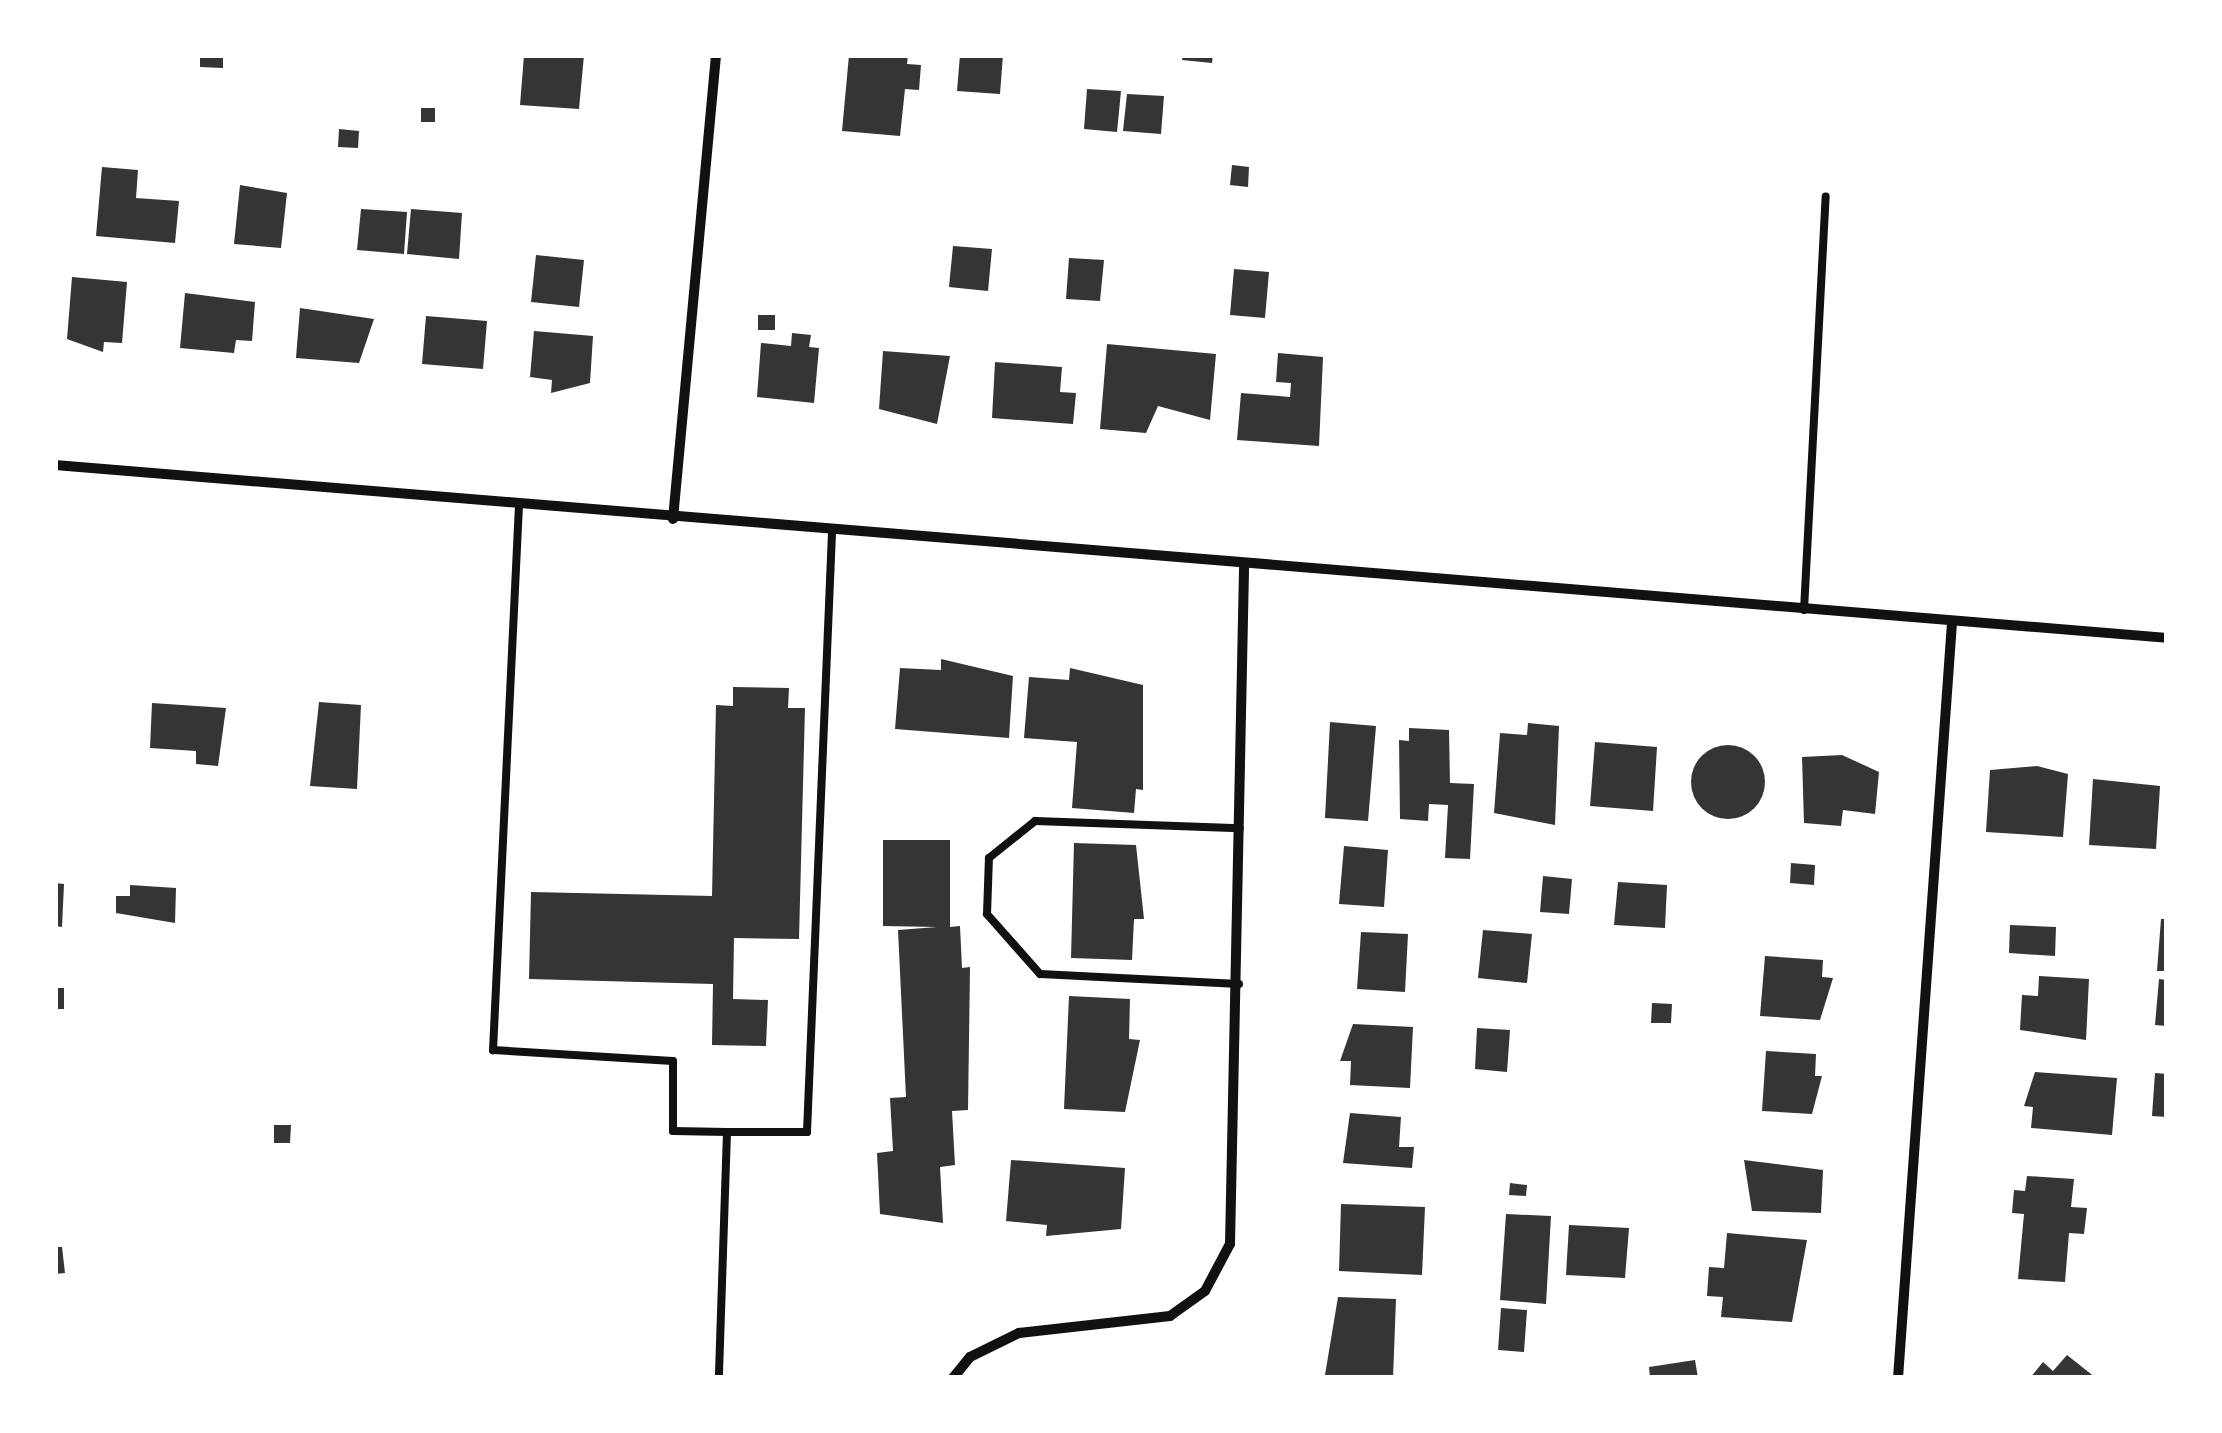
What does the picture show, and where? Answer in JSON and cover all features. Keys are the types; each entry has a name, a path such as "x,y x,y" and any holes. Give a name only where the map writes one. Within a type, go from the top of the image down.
{"street":[{"path":"674,519 716,55"},
{"path":"55,465 1244,568 2167,638"},
{"path":"952,1378 970,1357 1019,1333 1138,1324 1206,1292 1230,1244 1236,1197 1244,568"},
{"path":"1898,1378 1952,622"}],"lane":[{"path":"1804,610 1826,197"},
{"path":"519,505 494,1050 673,1060 673,1131 807,1132 832,532"},
{"path":"1238,984 1040,974 987,914 989,858 1035,821 1240,828"},
{"path":"719,1378 727,1132"}],"building":[{"path":"200,55 223,55 223,68 200,67"},
{"path":"524,55 584,55 579,109 520,105"},
{"path":"849,55 908,55 907,64 921,65 919,90 905,89 900,136 842,131"},
{"path":"960,55 1003,55 1000,94 957,91"},
{"path":"1183,55 1213,55 1212,63 1182,60"},
{"path":"1087,89 1121,91 1117,132 1084,129"},
{"path":"1127,94 1164,96 1161,134 1123,131"},
{"path":"421,108 435,108 435,122 421,122"},
{"path":"339,129 359,131 358,148 338,147"},
{"path":"1232,165 1249,167 1248,187 1230,185"},
{"path":"102,167 138,170 136,198 179,201 175,243 96,236"},
{"path":"240,185 287,193 281,248 234,244"},
{"path":"361,209 407,212 404,254 357,250"},
{"path":"411,209 462,213 459,259 407,254"},
{"path":"953,246 992,249 988,291 949,287"},
{"path":"536,255 584,260 579,307 531,302"},
{"path":"1069,258 1104,260 1100,301 1066,299"},
{"path":"1234,269 1269,272 1265,318 1230,315"},
{"path":"72,277 127,282 122,343 104,342 103,352 67,339"},
{"path":"185,293 255,302 252,341 236,340 234,353 180,348"},
{"path":"300,308 374,319 359,363 296,358"},
{"path":"758,315 775,315 775,330 758,330"},
{"path":"426,316 487,321 483,369 422,364"},
{"path":"534,331 593,336 590,383 551,393 552,380 530,377"},
{"path":"792,333 811,335 809,347 819,348 814,403 757,397 761,343 791,346"},
{"path":"1107,344 1216,354 1210,420 1158,406 1146,433 1100,429"},
{"path":"883,351 950,356 937,424 879,409"},
{"path":"1278,353 1323,357 1319,446 1237,440 1241,393 1290,397 1291,383 1276,382"},
{"path":"995,362 1062,367 1060,392 1076,393 1073,424 992,418"},
{"path":"941,659 1013,676 1009,738 895,729 900,668 941,670"},
{"path":"1070,668 1143,685 1143,790 1136,789 1134,813 1072,808 1077,742 1024,738 1029,677 1069,680"},
{"path":"733,687 789,688 788,708 805,708 799,939 734,938 733,999 768,1000 766,1046 712,1045 713,984 529,979 531,892 712,896 716,705 733,706"},
{"path":"319,702 361,705 357,789 310,786"},
{"path":"152,703 226,708 218,766 196,764 196,751 150,748"},
{"path":"1330,722 1376,726 1368,821 1325,818"},
{"path":"1528,723 1559,726 1555,825 1494,813 1500,733 1527,735"},
{"path":"1409,728 1449,730 1450,783 1474,784 1470,859 1445,858 1448,805 1429,804 1428,821 1400,819 1399,740 1409,741"},
{"path":"1595,742 1657,747 1653,811 1590,806"},
{"path":"1728,745 1754,756 1765,782 1754,808 1728,819 1702,808 1691,782 1702,756"},
{"path":"1842,755 1879,772 1875,814 1843,810 1841,826 1804,823 1802,757"},
{"path":"2037,766 2068,774 2063,837 1986,832 1990,770"},
{"path":"2093,779 2160,786 2156,849 2089,845"},
{"path":"883,840 950,840 950,927 960,926 962,968 970,967 968,1110 952,1111 955,1165 940,1167 943,1223 880,1214 877,1153 893,1151 890,1098 906,1097 898,930 937,927 883,926"},
{"path":"1074,843 1136,845 1144,919 1134,919 1132,960 1071,958"},
{"path":"1344,846 1388,850 1384,907 1339,904"},
{"path":"1791,863 1815,865 1814,885 1790,883"},
{"path":"1543,876 1572,879 1569,914 1540,912"},
{"path":"1618,882 1667,885 1665,928 1614,925"},
{"path":"55,883 64,884 62,927 55,926"},
{"path":"130,885 176,888 175,923 116,913 116,896 130,896"},
{"path":"2161,919 2167,919 2167,971 2157,971"},
{"path":"2010,925 2056,927 2055,956 2009,953"},
{"path":"1483,930 1532,934 1527,983 1478,978"},
{"path":"1361,932 1408,934 1405,992 1357,989"},
{"path":"1765,956 1823,960 1822,977 1833,978 1820,1020 1760,1016"},
{"path":"2039,976 2089,979 2086,1040 2020,1030 2022,995 2038,996"},
{"path":"2159,979 2167,980 2167,1026 2155,1025"},
{"path":"55,988 64,988 64,1009 55,1009"},
{"path":"1069,996 1130,999 1129,1039 1140,1040 1125,1112 1064,1109"},
{"path":"1652,1003 1672,1004 1671,1023 1651,1023"},
{"path":"1353,1024 1413,1027 1410,1088 1350,1085 1351,1061 1340,1061"},
{"path":"1477,1028 1510,1030 1507,1072 1475,1069"},
{"path":"1766,1051 1816,1054 1815,1076 1822,1076 1812,1114 1762,1111"},
{"path":"2035,1072 2117,1078 2112,1135 2031,1128 2033,1107 2024,1106"},
{"path":"2155,1073 2167,1074 2167,1117 2152,1116"},
{"path":"1350,1113 1401,1117 1399,1147 1414,1147 1412,1168 1343,1163"},
{"path":"274,1125 291,1125 290,1143 274,1143"},
{"path":"1011,1160 1125,1168 1121,1229 1046,1236 1047,1225 1006,1221"},
{"path":"1744,1160 1823,1170 1821,1213 1752,1211"},
{"path":"2027,1176 2074,1179 2071,1207 2087,1208 2084,1234 2069,1233 2065,1282 2018,1279 2024,1214 2012,1213 2014,1190 2025,1191"},
{"path":"1510,1183 1527,1185 1526,1196 1509,1195"},
{"path":"1341,1204 1425,1207 1422,1275 1339,1271"},
{"path":"1506,1214 1551,1216 1546,1304 1500,1300"},
{"path":"1569,1225 1629,1228 1625,1278 1566,1275"},
{"path":"1727,1233 1807,1240 1792,1322 1721,1317 1723,1297 1707,1296 1709,1267 1724,1268"},
{"path":"55,1247 62,1247 65,1273 55,1274"},
{"path":"1338,1297 1396,1299 1393,1378 1325,1375"},
{"path":"1501,1308 1527,1310 1524,1352 1498,1350"},
{"path":"2067,1355 2096,1378 2030,1378 2043,1362 2053,1371"},
{"path":"1695,1360 1698,1378 1650,1378 1649,1367"}]}
